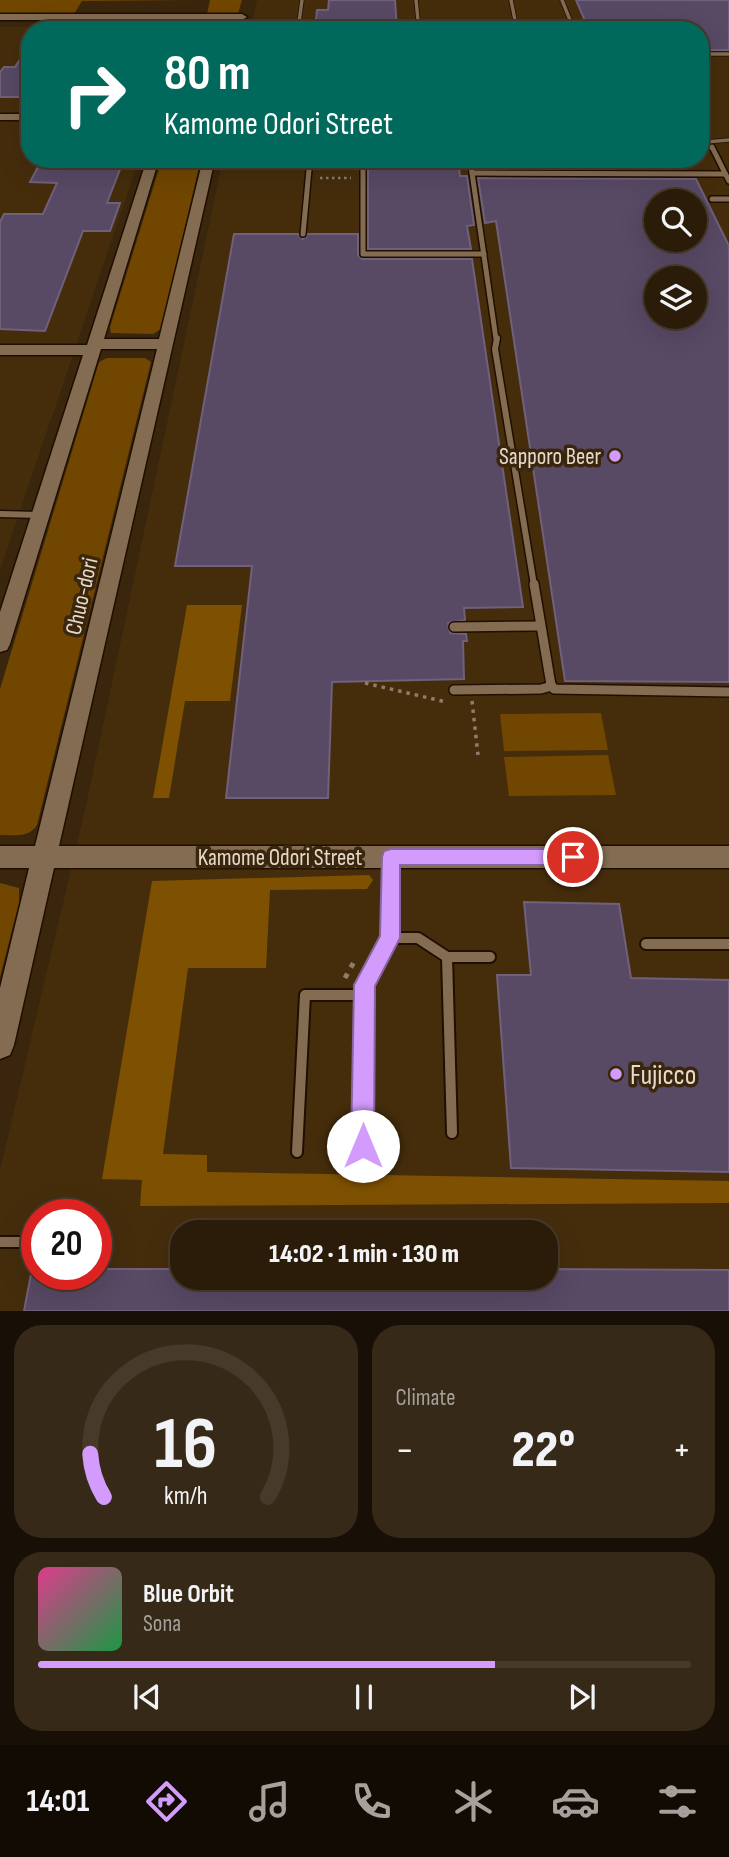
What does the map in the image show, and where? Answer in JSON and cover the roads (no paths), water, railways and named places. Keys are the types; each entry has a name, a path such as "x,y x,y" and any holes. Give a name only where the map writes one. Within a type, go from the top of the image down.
{"street":[{"path":"199,21 201,13"},
{"path":"0,17 243,13 242,21"},
{"path":"0,117 21,117"},
{"path":"0,644 150,168"},
{"name":"Chuo-dori","path":"0,1045 207,168"},
{"path":"0,350 165,344"},
{"name":"Kamome Odori Street","path":"0,857 729,857"}],"lane":[{"path":"299,21 302,0"},
{"path":"416,0 418,21"},
{"path":"562,0 570,21"},
{"path":"510,1 515,21"},
{"path":"709,54 729,54"},
{"path":"709,141 729,140"},
{"path":"709,144 729,181"},
{"path":"303,234 309,168"},
{"path":"363,168 363,254 484,254"},
{"path":"471,168 497,334 495,349 547,673 552,686"},
{"path":"472,173 725,174"},
{"path":"712,199 729,199"},
{"path":"0,514 41,515"},
{"path":"454,627 540,626"},
{"path":"454,690 541,690 552,686 563,691 729,692"},
{"path":"363,1146 364,985 390,938 391,857"},
{"path":"390,938 418,938 447,957 490,957"},
{"path":"646,944 729,944"},
{"path":"447,957 452,1133"},
{"path":"297,1152 304,995 364,995"},
{"path":"0,1242 21,1242"}],"place":[{"name":"Sapporo Beer","path":"615,456"},
{"name":"Fujicco","path":"616,1074"}]}
